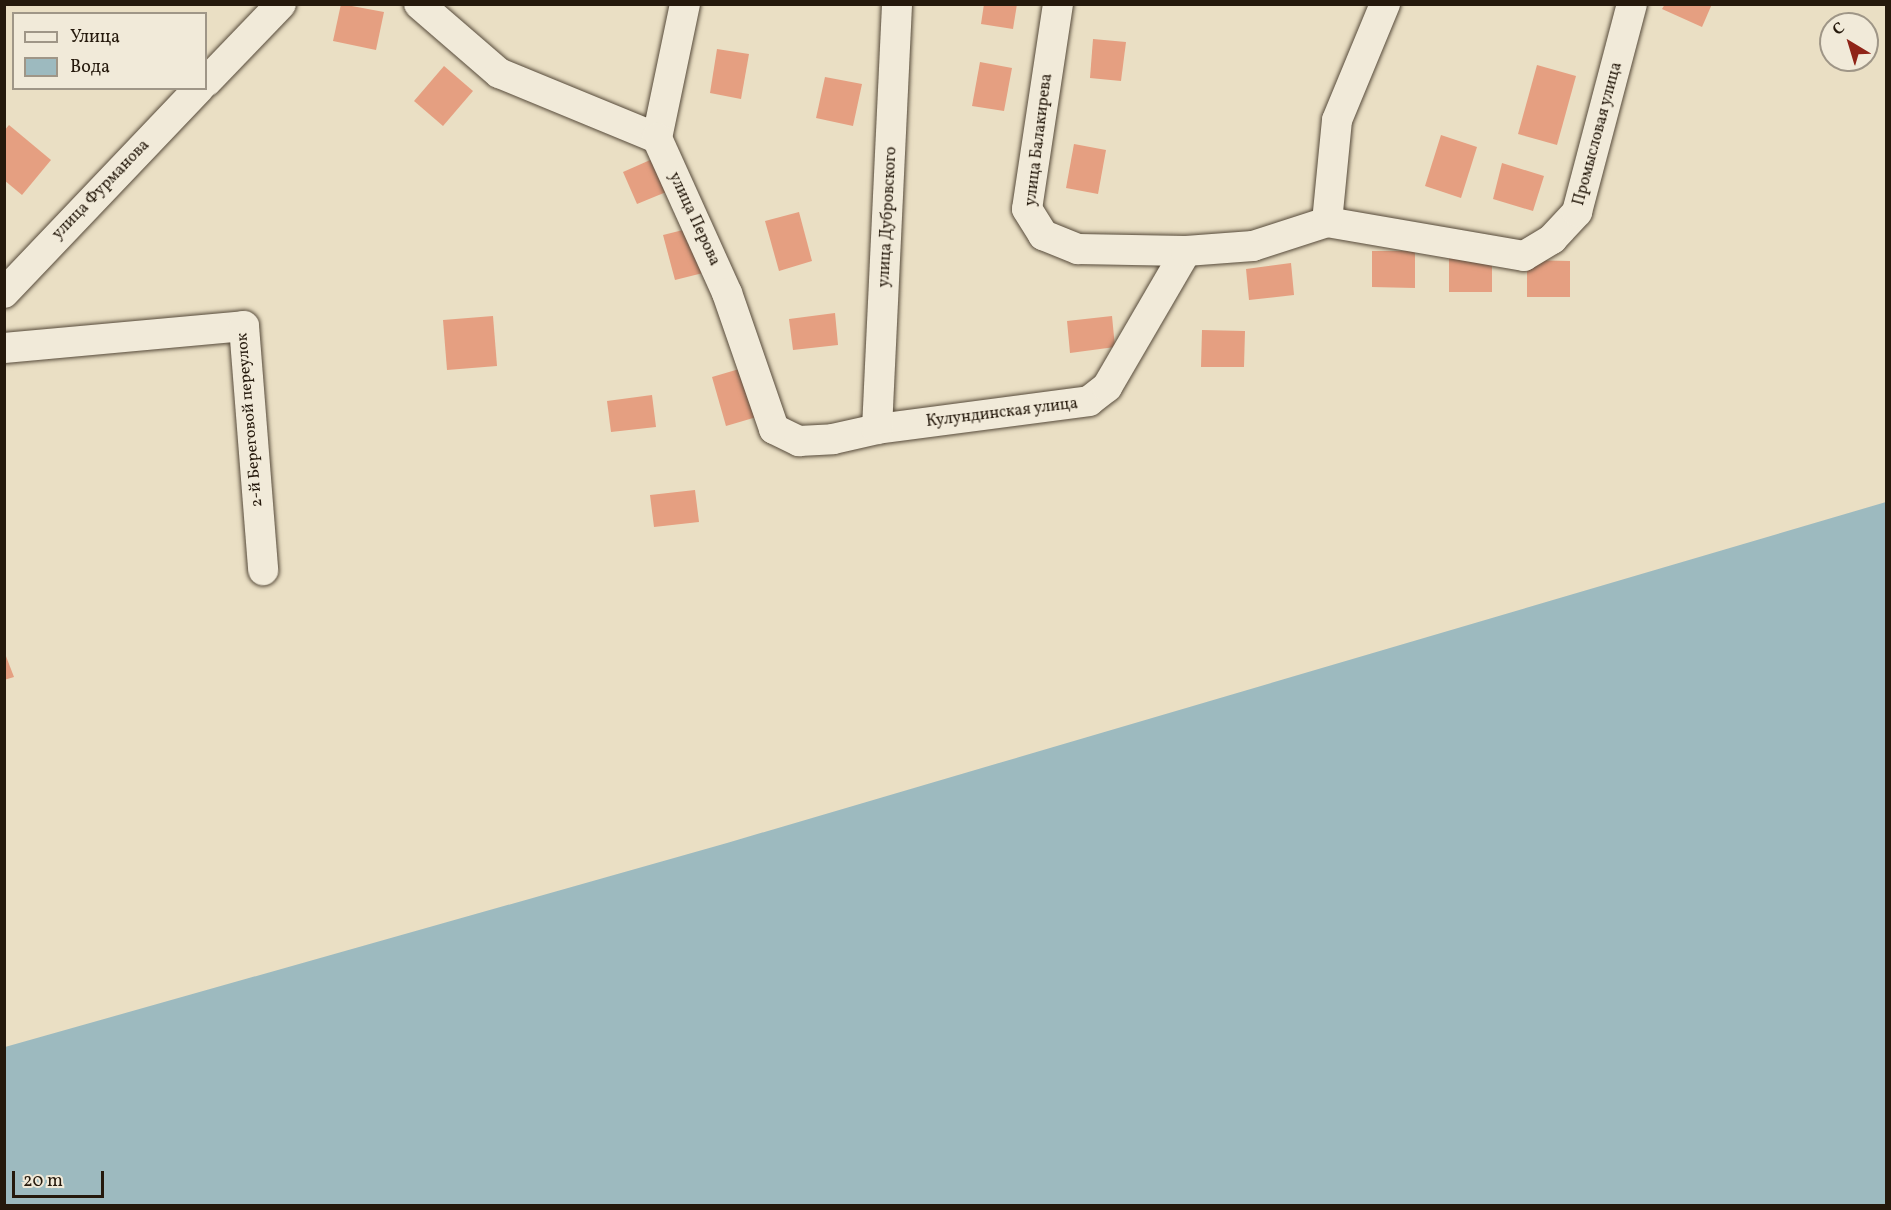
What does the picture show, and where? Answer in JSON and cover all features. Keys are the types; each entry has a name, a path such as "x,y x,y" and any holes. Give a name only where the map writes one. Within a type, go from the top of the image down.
{"street":[{"path":"207,81 281,4"},
{"path":"418,4 499,73 657,138 685,4"},
{"name":"улица Дубровского","path":"877,429 897,4"},
{"name":"улица Балакирева","path":"1058,4 1027,209 1043,235 1078,249 1186,250 1253,246 1327,222"},
{"path":"1327,222 1337,120 1385,4"},
{"name":"Промысловая улица","path":"1327,222 1524,256 1552,239 1577,212 1632,4"},
{"name":"улица Фурманова","path":"4,293 198,90"},
{"name":"улица Перова","path":"657,138 727,293 774,429"},
{"name":"Кулундинская улица","path":"774,429 799,441 833,439 877,429 1089,401 1107,387 1186,250"},
{"name":"2-й Береговой переулок","path":"4,348 244,326 263,570"}],"water":[{"path":"1886,502 1886,1205 5,1205 5,1047 727,843"}],"building":[{"path":"341,4 384,12 376,50 333,41"},
{"path":"984,4 1017,4 1013,29 981,24"},
{"path":"1665,4 1712,4 1702,27 1662,9"},
{"path":"1093,39 1126,42 1121,81 1090,78"},
{"path":"717,49 749,54 741,99 710,93"},
{"path":"980,62 1012,68 1004,111 972,106"},
{"path":"1537,65 1576,76 1557,145 1518,134"},
{"path":"444,66 473,91 443,126 414,101"},
{"path":"825,77 862,84 853,126 816,118"},
{"path":"9,125 51,160 22,195 4,180 4,131"},
{"path":"1441,135 1477,147 1461,198 1425,186"},
{"path":"1074,144 1106,150 1098,194 1066,188"},
{"path":"657,157 671,190 637,204 623,172"},
{"path":"1502,163 1544,176 1533,211 1493,199"},
{"path":"799,212 812,261 779,271 765,221"},
{"path":"695,227 707,272 675,280 663,235"},
{"path":"1372,251 1415,251 1415,288 1372,287"},
{"path":"1449,256 1492,256 1492,292 1449,292"},
{"path":"1527,260 1570,261 1570,297 1527,297"},
{"path":"1291,263 1294,295 1249,300 1246,269"},
{"path":"835,313 838,345 793,350 789,319"},
{"path":"493,316 497,366 447,370 443,320"},
{"path":"1112,316 1115,347 1070,353 1067,321"},
{"path":"1202,330 1245,331 1244,367 1201,367"},
{"path":"746,367 760,416 726,426 712,377"},
{"path":"652,395 656,427 611,432 607,401"},
{"path":"695,490 699,522 654,527 650,495"},
{"path":"4,651 14,677 4,680"}]}
